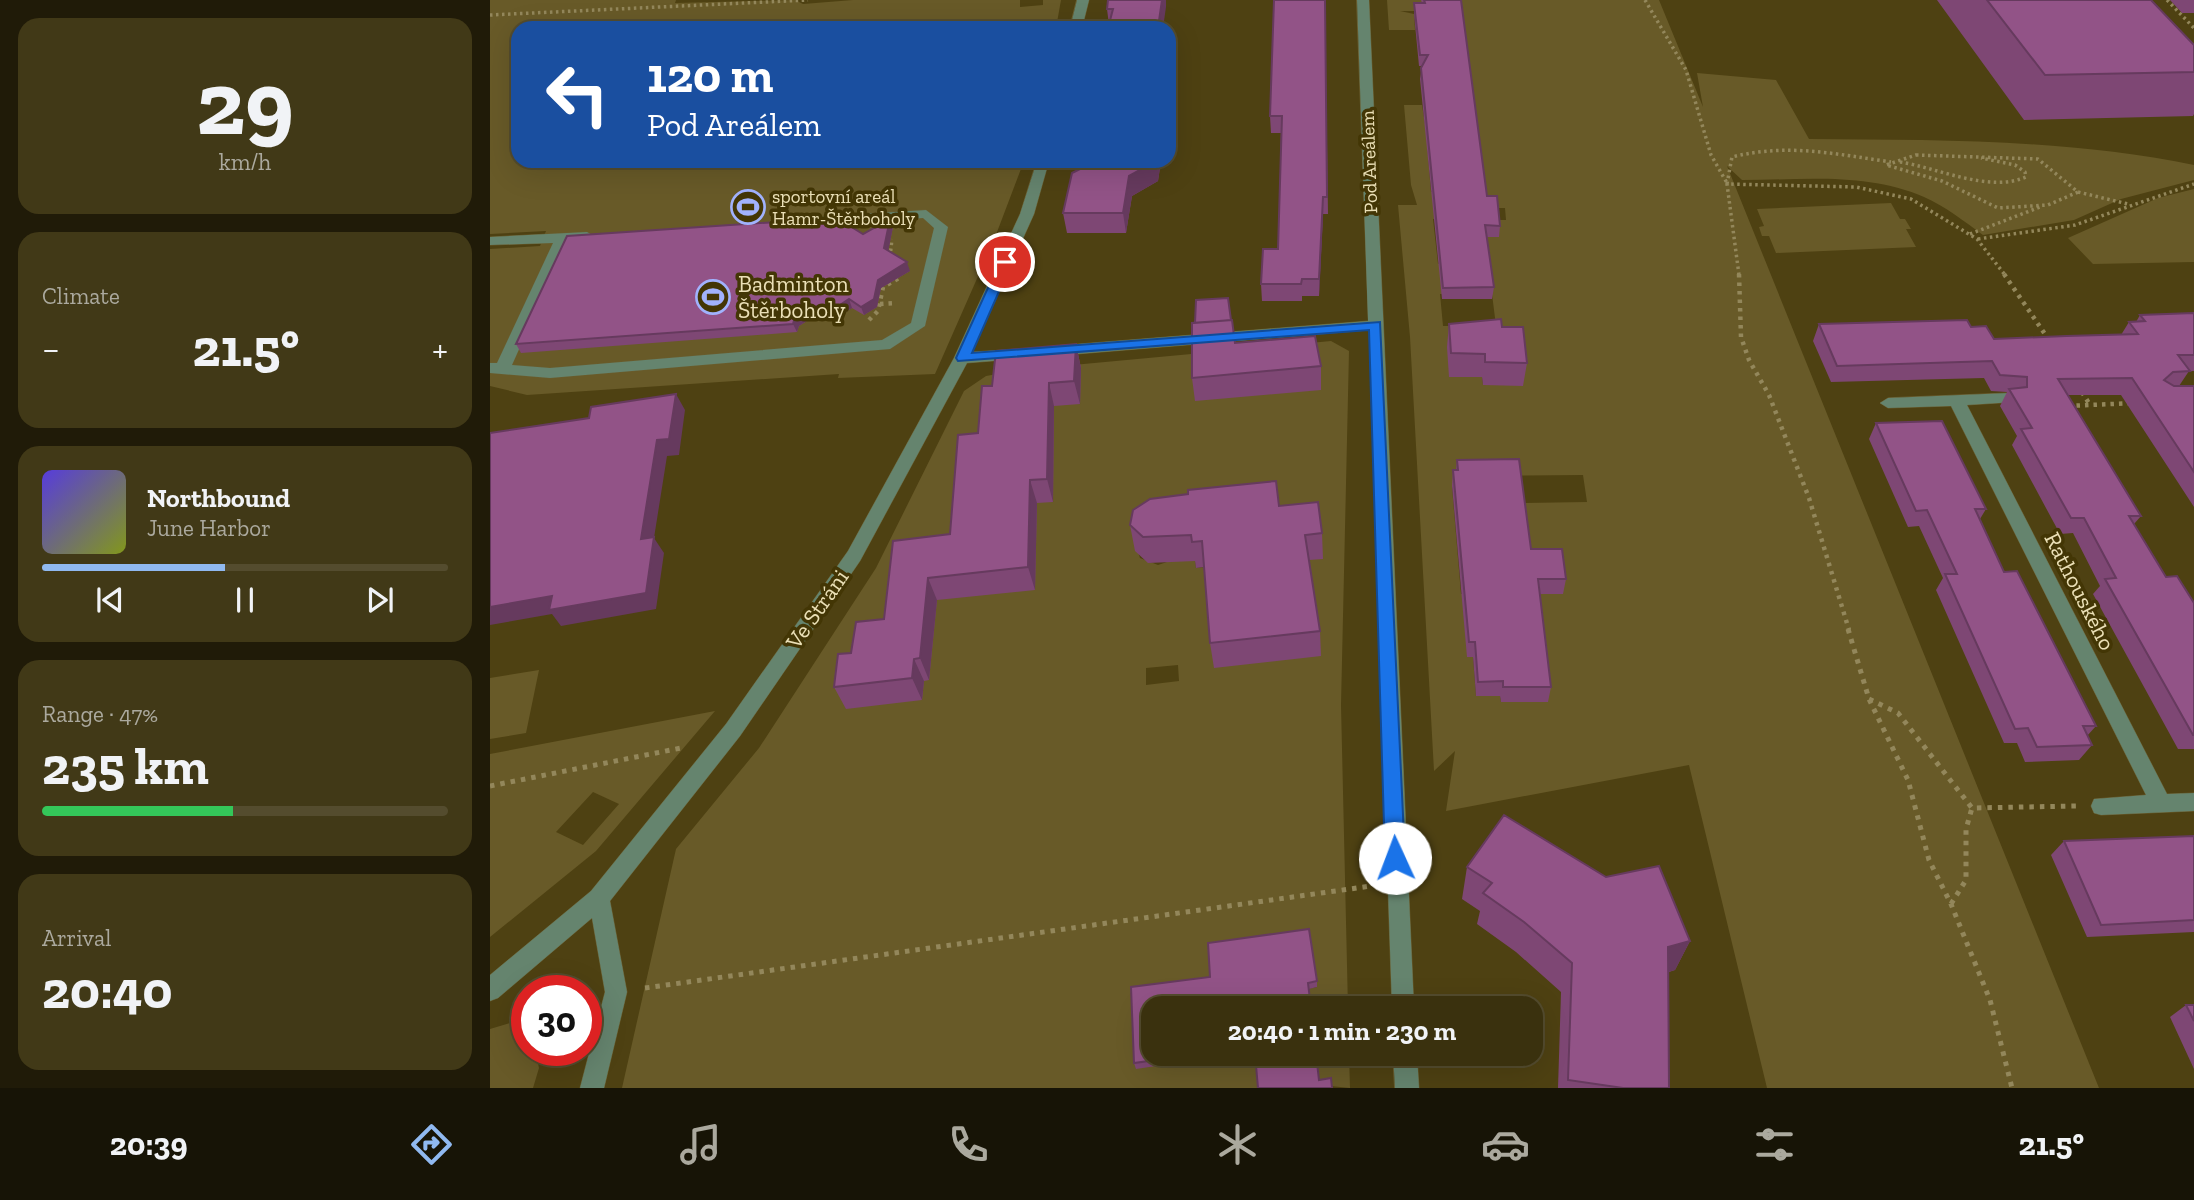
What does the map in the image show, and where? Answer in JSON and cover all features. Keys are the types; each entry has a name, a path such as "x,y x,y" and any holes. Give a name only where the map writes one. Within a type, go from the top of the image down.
{"street":[{"path":"1078,21 1083,0"},
{"name":"Pod Areálem","path":"1363,0 1402,996"},
{"name":"Ve Stráni","path":"490,990 598,898 725,739 854,556 962,358 1027,214 1041,168"},
{"path":"562,237 496,368 550,373 885,345 918,326 941,227 926,214 805,222"},
{"path":"490,241 602,235"},
{"path":"962,358 1375,325"},
{"path":"1888,403 2009,398"},
{"name":"Rathouského","path":"1956,400 2161,803"},
{"path":"2101,806 2194,802"},
{"path":"592,1088 616,992 598,898"},
{"path":"1406,1066 1407,1088"}],"path":[{"path":"490,15 808,0"},
{"path":"1645,0 1686,70 1698,119 1711,155 1727,184"},
{"path":"2166,0 2194,28"},
{"path":"1973,156 2015,165 2025,172 2026,177 2019,183 2003,184 1923,164 1811,151 1764,149 1732,158 1727,184 1739,261 1741,337 1749,360 1769,395 1784,440 1809,498 1840,594 1856,662 1869,699 1908,780 1929,860 1951,904 1990,1000 2012,1088"},
{"path":"2048,205 1998,208 1986,205 1942,181 1886,165 1916,155 2038,159 2078,192 2129,204"},
{"path":"1727,184 1818,184 1884,191 1911,199 1977,239 2025,301 2054,347"},
{"path":"1977,239 2034,234 2065,227 2194,184"},
{"path":"1970,234 2078,192"},
{"path":"893,235 889,259 901,263"},
{"path":"866,323 878,311 884,285 903,275"},
{"path":"2076,382 2090,405"},
{"path":"2009,398 2034,407 2144,403"},
{"path":"1869,699 1898,713 1972,808"},
{"path":"490,786 725,739"},
{"path":"1972,808 2101,806"},
{"path":"1951,904 1966,880 1966,830 1972,808"},
{"path":"616,992 1396,882"}],"shaded area":[{"name":"sportovní areál Hamr-Štěrboholy","path":"490,0 676,0 675,3 795,0 803,4 853,0 1020,0 1020,7 1043,5 1043,0 1061,0 1057,21 511,21 511,168 1021,168 994,240 935,374 838,378 839,374 527,395 490,386 490,249 540,246 546,231 490,234"},
{"path":"1387,0 1659,0 1703,107 1697,73 1776,80 1809,139 1954,141 2050,146 2146,156 2194,165 2194,180 2121,199 2074,220 1983,235 1940,205 1902,189 1834,179 1742,180 1727,166 2099,1088 1767,1088 1689,765 1446,811 1455,751 1434,771 1410,337 1398,205 1417,205 1411,185 1404,105 1422,105 1425,124 1476,124 1424,11 1400,11 1414,14 1415,30 1389,30","holes":["1427,144 1476,144 1483,191 1431,192","1476,208 1505,208 1506,220 1497,220 1481,237 1438,264 1433,219 1477,219","1440,294 1492,294 1496,326 1443,326","1526,366 1522,374 1483,385 1482,377 1449,377","1583,475 1587,502 1520,503 1519,565 1563,594 1461,594 1452,487 1456,476","1540,638 1548,702 1501,702 1500,696 1476,696 1473,657 1467,656"]},
{"path":"2194,189 2194,262 2093,264 2068,238 2158,198"},
{"path":"1891,203 1900,219 1905,219 1911,229 1906,229 1916,247 1776,253 1769,236 1762,236 1759,227 1764,226 1757,209"},
{"path":"1331,341 1349,351 1341,705 1348,996 1302,996 1298,991 1317,987 1211,983 1133,994 1136,1068 1265,1066 1267,1088 622,1088 676,849 759,748 876,568 964,391 986,376 1019,370","holes":["1135,543 1266,561 1196,568 1194,553 1158,565 1140,558","1178,665 1179,681 1146,685 1146,668"]},
{"path":"539,670 526,733 490,739 490,678"},
{"path":"715,711 596,851 490,937 490,754","holes":["593,792 619,804 583,845 556,832"]},
{"path":"511,1023 511,1066 539,1066 533,1088 490,1088 490,1029"},
{"path":"1318,1066 1349,1066 1350,1088 1320,1085"}],"building":[{"path":"1108,0 1162,0 1159,21 1110,21 1113,9 1107,9"},
{"path":"1274,0 1325,0 1327,197 1323,197 1319,279 1302,279 1301,284 1261,284 1263,249 1278,249 1282,116 1270,116"},
{"path":"1424,0 1461,0 1487,196 1497,196 1500,226 1485,225 1494,287 1443,288 1421,68 1428,55 1420,55 1414,3 1425,3"},
{"path":"1987,0 2151,0 2194,45 2194,72 2045,75"},
{"path":"1082,168 1143,168 1129,176 1123,213 1063,213 1072,173"},
{"name":"Badminton Štěrboholy","path":"837,218 863,234 890,219 884,248 907,262 878,280 874,299 861,307 849,299 834,309 829,306 812,307 795,317 793,324 516,344 567,236"},
{"path":"1228,298 1231,320 1195,323 1196,300"},
{"path":"2194,313 2194,355 2178,355 2190,371 2173,372 2164,380 2174,386 2194,386 2194,472 2132,378 2058,379 2141,516 2129,516 2166,577 2177,576 2194,603 2193,735 2105,579 2116,578 2084,518 2071,518 2021,429 2032,428 2009,389 2027,387 2027,377 2000,375 1992,361 1837,366 1819,324 1967,320 1971,327 1986,326 1994,339 2138,334 2129,322 2145,321 2140,315"},
{"path":"1501,319 1502,327 1523,327 1527,363 1485,362 1485,354 1451,353 1449,324"},
{"path":"1232,320 1235,343 1315,336 1321,366 1192,378 1192,323"},
{"path":"1076,344 1074,381 1049,383 1047,479 1030,480 1028,567 928,578 920,658 914,659 912,678 834,687 838,654 851,653 856,622 884,619 893,541 950,534 958,435 978,433 982,386 992,386 996,351"},
{"path":"676,394 669,439 657,440 641,539 654,537 646,593 549,610 552,596 490,607 490,433 589,418 591,407"},
{"path":"1942,421 1986,509 1975,509 2004,572 2017,571 2096,726 2083,726 2092,745 2037,747 2028,728 2015,729 1945,574 1957,574 1927,510 1916,511 1876,423"},
{"path":"1519,459 1531,549 1562,549 1566,579 1538,579 1551,687 1503,687 1503,681 1478,682 1475,642 1469,642 1453,470 1458,470 1457,460"},
{"path":"1276,481 1279,506 1318,502 1322,533 1305,535 1320,631 1210,643 1202,541 1192,542 1191,535 1143,537 1130,525 1133,510 1150,499 1188,494 1188,490"},
{"path":"1504,815 1606,877 1659,866 1690,941 1668,947 1669,1088 1623,1088 1568,1080 1572,963 1524,922 1483,893 1492,883 1467,867"},
{"path":"2194,836 2194,920 2101,925 2064,841"},
{"path":"1309,929 1317,981 1308,983 1310,996 1141,996 1141,1062 1134,1063 1131,987 1210,977 1208,943"},
{"path":"2186,1005 2194,1005 2194,1021"},
{"path":"1256,1066 1317,1066 1319,1080 1331,1078 1332,1088 1258,1088"}],"place":[{"name":"sportovní areál Hamr-Štěrboholy","path":"748,207"},
{"name":"Badminton Štěrboholy","path":"713,297"}],"route":[{"path":"1005,262 962,358 1375,325 1395,858"}]}
